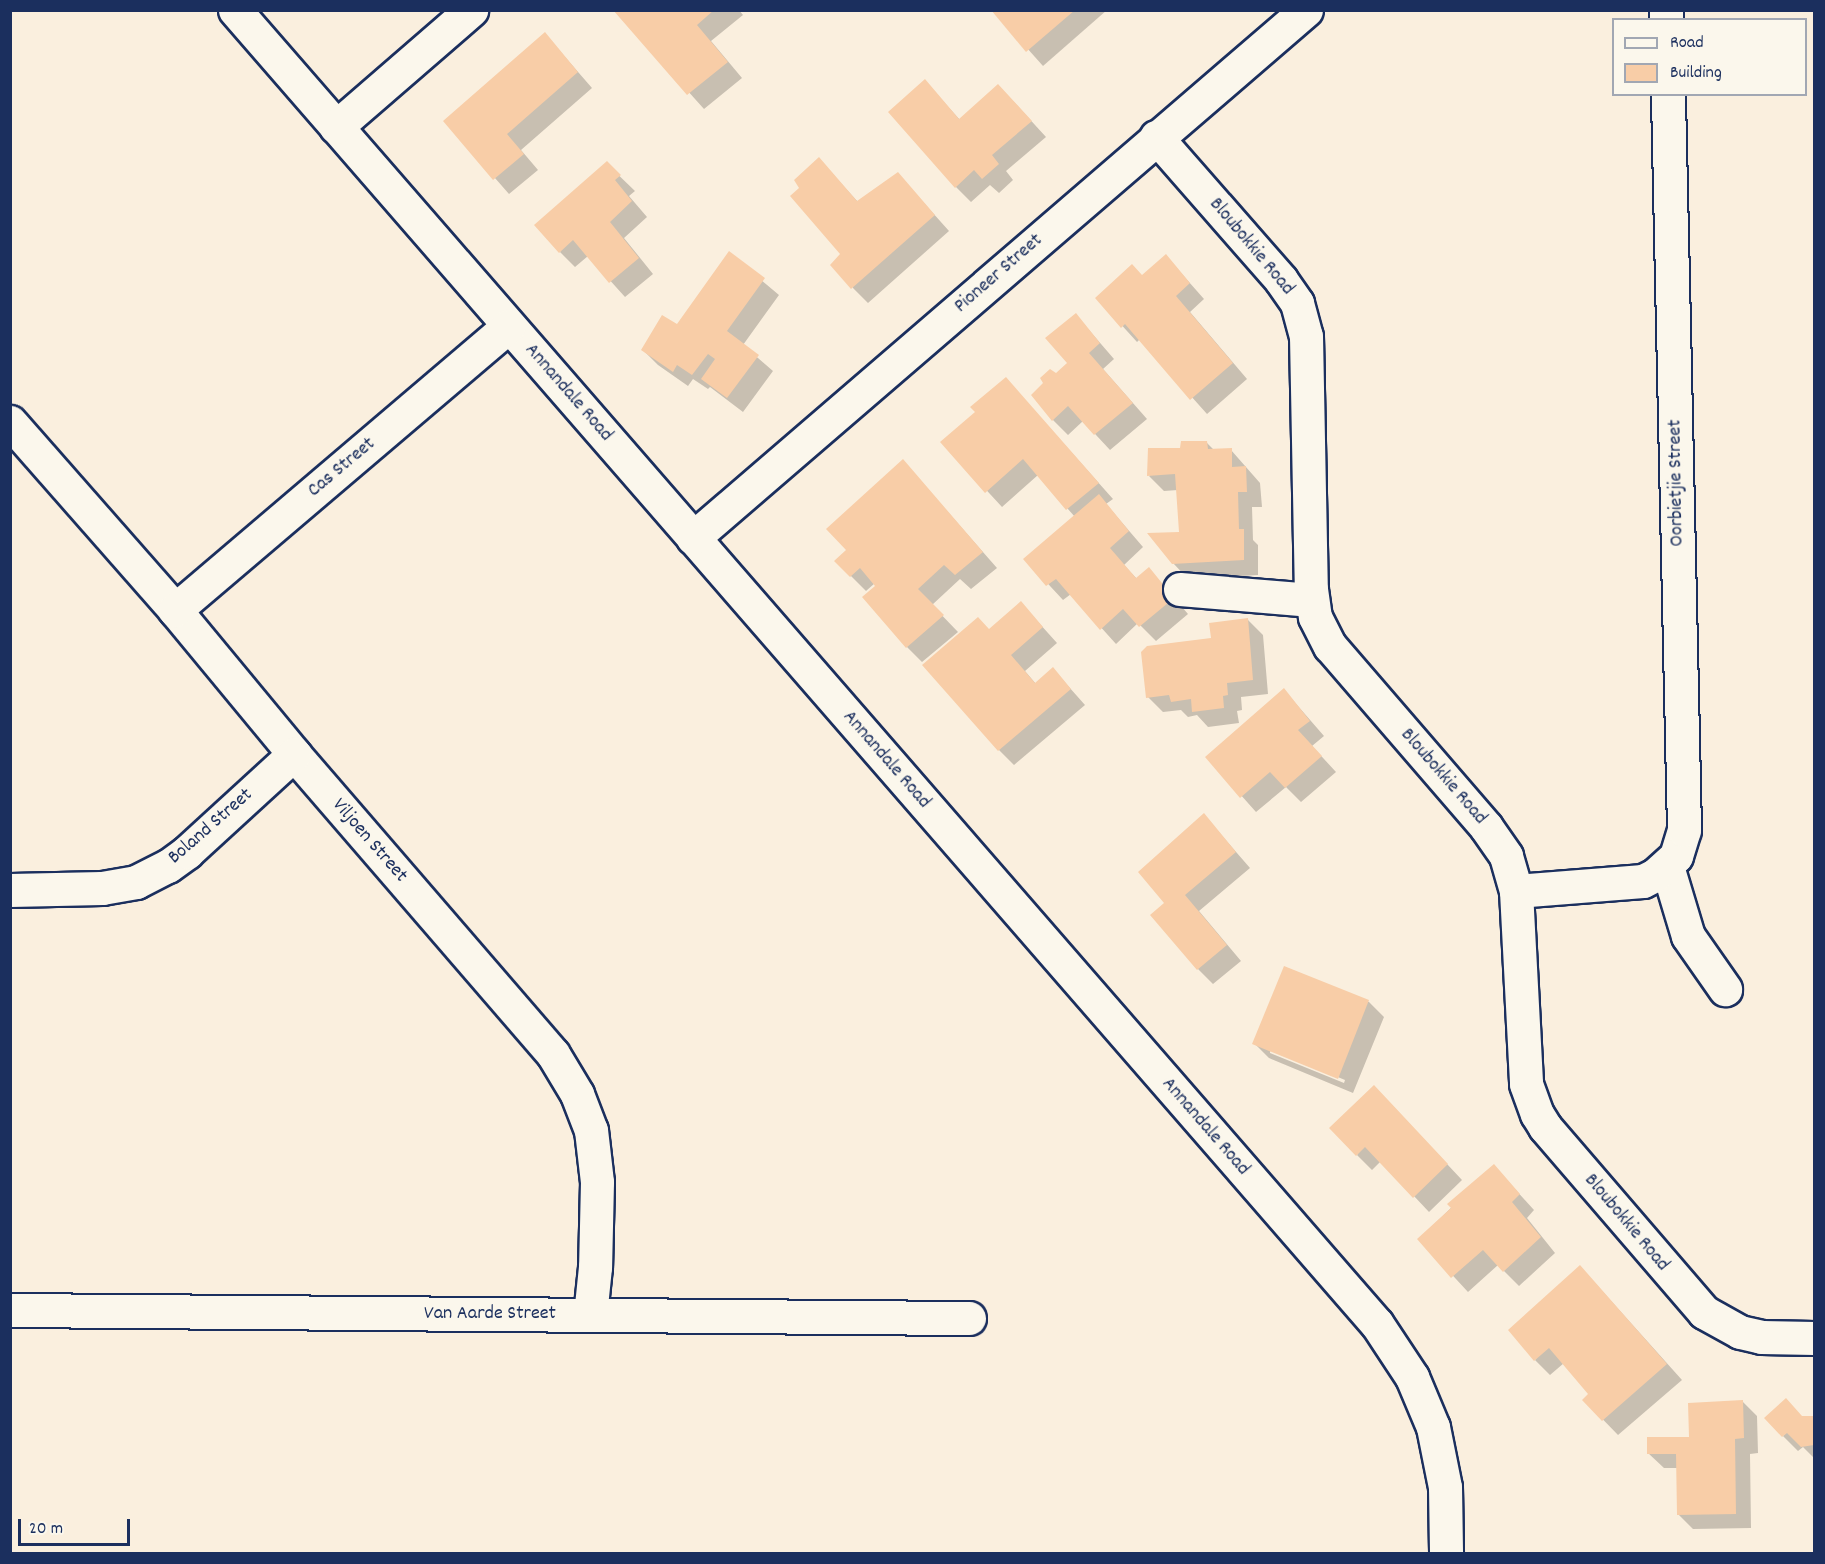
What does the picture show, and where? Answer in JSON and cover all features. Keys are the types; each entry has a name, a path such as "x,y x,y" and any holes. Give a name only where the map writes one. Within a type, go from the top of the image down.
{"street":[{"name":"Annandale Road","path":"235,10 1397,1351 1421,1394 1433,1427 1445,1487 1446,1554"},
{"path":"336,127 471,10"},
{"name":"Pioneer Street","path":"693,538 1306,10"},
{"name":"Oorbietjie Street","path":"1667,866 1681,843 1685,817 1668,96"},
{"name":"Bloubokkie Road","path":"1156,137 1291,291 1303,320 1306,336 1312,600 1321,632 1330,646 1497,840 1506,856 1516,891 1526,1084 1531,1100 1545,1127 1704,1312 1740,1332 1761,1337 1815,1338"},
{"name":"Cas Street","path":"176,610 509,326"},
{"name":"Viljoen Street","path":"10,422 176,610 294,754 553,1054 577,1094 591,1130 597,1182 595,1267 590,1315"},
{"path":"1180,590 1312,600"},
{"name":"Boland Street","path":"10,890 102,888 136,882 168,866 187,852 294,754"},
{"path":"1516,891 1628,884 1643,881 1667,866 1684,916 1688,936 1725,989"},
{"name":"Van Aarde Street","path":"10,1310 969,1318"}],"building":[{"path":"613,10 714,10 697,25 728,62 687,95"},
{"path":"991,10 1075,10 1026,52"},
{"path":"545,32 578,72 507,134 524,154 493,180 443,121"},
{"path":"925,79 959,119 998,84 1032,121 992,155 999,164 982,179 974,170 955,188 888,112"},
{"path":"819,157 857,201 898,172 935,215 851,289 830,265 840,254 790,196 799,188 794,180"},
{"path":"607,161 621,175 615,180 632,201 610,222 639,258 609,283 573,240 559,253 534,225"},
{"path":"729,251 765,278 727,331 759,355 727,398 701,379 715,359 708,354 692,375 677,365 673,372 641,350 662,315 677,324"},
{"path":"1166,254 1190,283 1176,296 1233,363 1190,400 1125,324 1121,328 1095,298 1132,264 1142,275"},
{"path":"1076,313 1100,343 1089,353 1133,403 1094,435 1068,406 1052,421 1031,395 1043,383 1040,378 1050,369 1056,373 1067,363 1045,338"},
{"path":"1006,377 1099,483 1066,510 1023,459 985,493 940,442 975,412 970,407"},
{"path":"1181,441 1207,441 1208,449 1232,448 1232,467 1246,466 1247,492 1238,492 1239,529 1244,529 1244,560 1172,564 1147,533 1179,532 1175,474 1147,476 1148,448 1180,448"},
{"path":"903,459 983,552 955,575 944,565 918,589 944,615 906,648 862,597 875,586 860,568 850,577 834,561 846,550 826,529"},
{"path":"1099,494 1129,531 1110,548 1136,578 1149,567 1174,598 1139,627 1123,609 1100,630 1056,579 1046,586 1023,559"},
{"path":"1021,601 1043,627 1011,655 1035,683 1053,667 1071,689 998,751 922,665 978,617 989,629"},
{"path":"1248,618 1253,680 1227,683 1228,695 1223,696 1224,708 1192,712 1191,699 1171,702 1169,695 1146,698 1141,652 1147,646 1211,638 1209,623"},
{"path":"1284,688 1310,721 1298,730 1322,756 1285,788 1270,772 1240,798 1205,757"},
{"path":"1204,813 1236,852 1185,895 1227,945 1197,970 1150,915 1164,903 1138,872"},
{"path":"1284,966 1369,1000 1338,1079 1252,1044"},
{"path":"1374,1085 1448,1164 1413,1198 1365,1147 1356,1156 1329,1128"},
{"path":"1494,1164 1520,1194 1512,1202 1541,1237 1503,1272 1483,1250 1451,1278 1417,1239 1451,1208 1447,1204"},
{"path":"1580,1265 1667,1364 1602,1421 1582,1400 1588,1394 1549,1348 1534,1361 1508,1330"},
{"path":"1786,1398 1802,1416 1814,1416 1814,1445 1801,1447 1787,1433 1782,1437 1764,1418"},
{"path":"1743,1400 1744,1438 1735,1439 1736,1514 1677,1515 1676,1454 1647,1454 1647,1437 1689,1437 1688,1403"}]}
